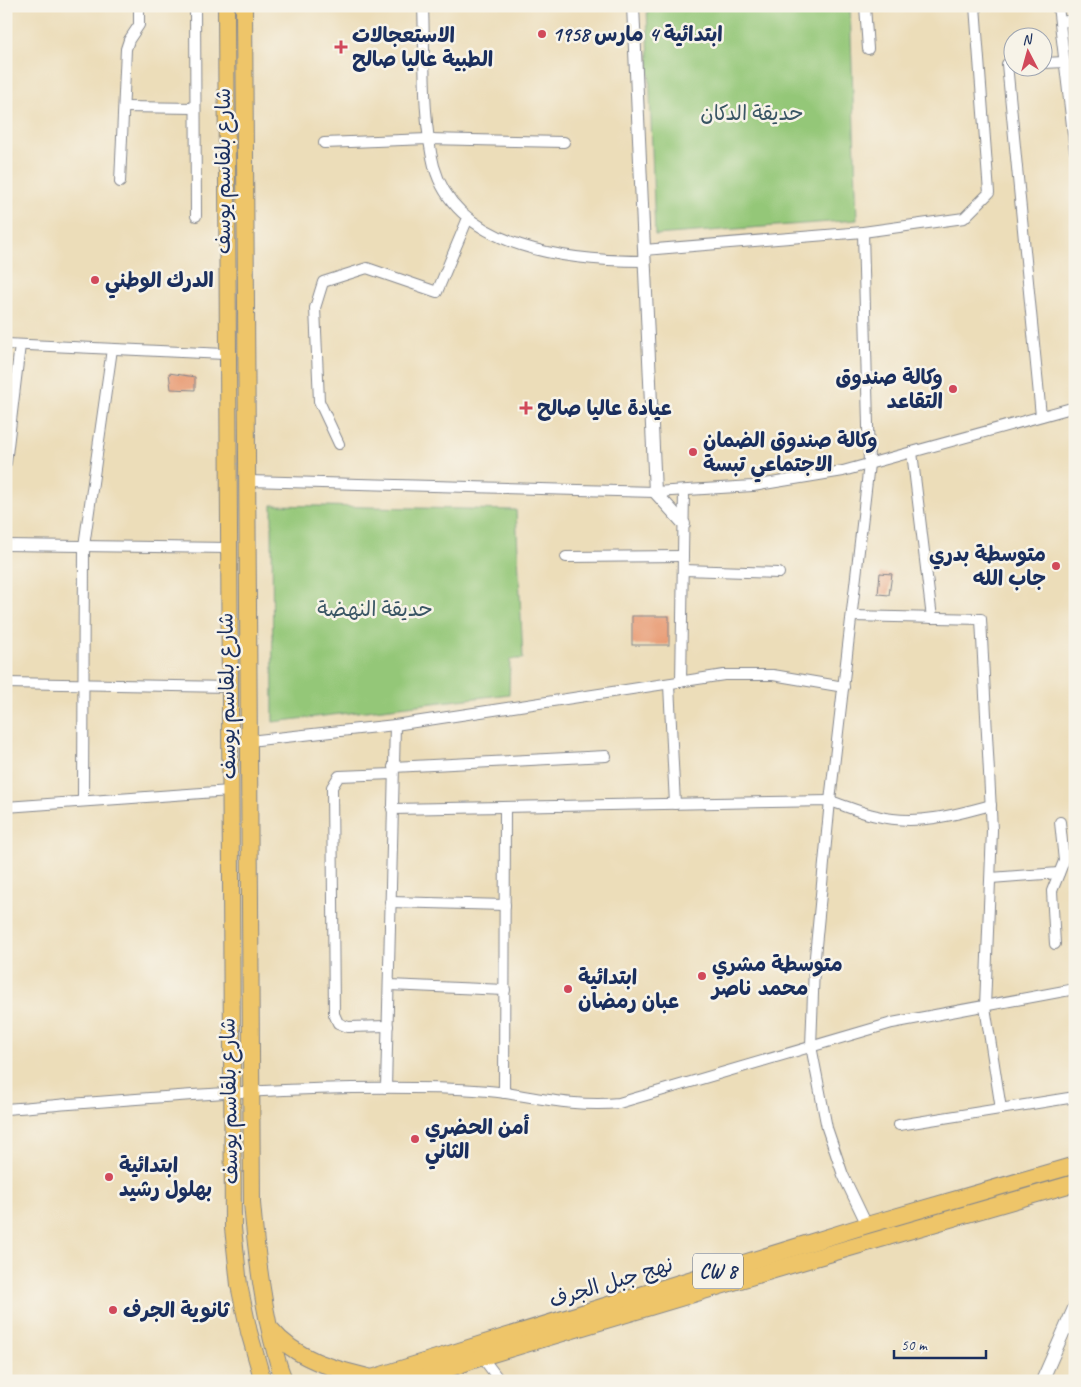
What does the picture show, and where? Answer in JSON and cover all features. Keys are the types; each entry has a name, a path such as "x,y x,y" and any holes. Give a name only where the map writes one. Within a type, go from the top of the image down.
{"main road":[{"name":"شارع بلقاسم يوسف","path":"226,6 225,354 229,548 233,1228 239,1285 249,1332 263,1381"},
{"name":"شارع بلقاسم يوسف","path":"244,6 252,1203 258,1269 269,1326 281,1373 285,1381"},
{"name":"نهج جبل الجرف","path":"367,1379 867,1225 1075,1165"},
{"name":"نهج جبل الجرف","path":"414,1381 482,1357 846,1248 1075,1183"},
{"path":"269,1326 280,1340 308,1359 367,1379"}],"street":[{"path":"120,182 126,49 129,40 139,26 139,6"},
{"path":"195,6 196,216"},
{"path":"424,6 428,139 434,168 448,196 468,218 499,237 536,249 602,261 863,232 964,218 989,193 975,6"},
{"path":"633,6 655,492 684,524"},
{"path":"865,6 868,49"},
{"path":"1058,6 1075,151"},
{"path":"1060,22 1075,20"},
{"path":"1054,62 1064,62"},
{"path":"1007,78 1041,416"},
{"path":"124,107 196,108"},
{"path":"324,143 428,139 564,142"},
{"path":"339,444 319,401 315,308 323,282 368,268 437,292 468,218"},
{"path":"863,232 869,464 830,801 814,967 811,1046 826,1128 843,1175 867,1225"},
{"path":"6,344 225,354"},
{"path":"6,463 20,345"},
{"path":"83,802 85,685 84,546 112,349"},
{"path":"246,481 655,492 684,491 792,481 869,464 1075,407"},
{"path":"912,452 932,618"},
{"path":"681,682 684,491"},
{"path":"6,545 229,548"},
{"path":"566,557 683,556"},
{"path":"682,570 779,573"},
{"path":"852,616 981,619 991,805 991,878 985,1006 1001,1109"},
{"path":"249,741 395,726 724,675 773,675 844,687"},
{"path":"6,682 230,687"},
{"path":"669,684 675,804"},
{"path":"386,1088 395,726"},
{"path":"388,1026 348,1026 338,1023 334,1014 332,788 335,780 339,776 393,770 606,756"},
{"path":"6,807 230,791"},
{"path":"392,809 830,801 878,817 906,820 936,818 991,805"},
{"path":"504,1093 505,807"},
{"path":"1055,944 1052,891 1064,861 1060,822"},
{"path":"991,878 1059,873"},
{"path":"390,902 505,905"},
{"path":"388,985 505,990"},
{"path":"6,1109 232,1092 386,1088 460,1089 504,1093 579,1104 619,1103 892,1023 1075,989"},
{"path":"900,1125 1075,1097"},
{"path":"1042,1381 1070,1329 1075,1306"},
{"path":"482,1357 500,1381"}],"green space":[{"name":"حديقة الدكان","path":"647,6 850,6 857,220 655,235"},
{"name":"حديقة النهضة","path":"272,505 516,510 523,659 510,659 509,694 273,722"}],"building":[{"path":"169,373 195,377 195,390 171,389"},
{"path":"880,573 892,574 889,595 878,594"},
{"path":"632,616 669,616 669,645 632,645"}],"place":[{"name":"ابتدائية 4 مارس 1958","path":"542,34"},
{"name":"الاستعجالات الطبية عاليا صالح","path":"341,47"},
{"name":"الدرك الوطني","path":"95,280"},
{"name":"وكالة صندوق التقاعد","path":"953,389"},
{"name":"عيادة عاليا صالح","path":"526,408"},
{"name":"وكالة صندوق الضمان الاجتماعي تبسة","path":"693,452"},
{"name":"متوسطة بدري جاب الله","path":"1056,566"},
{"name":"متوسطة مشري محمد ناصر","path":"702,976"},
{"name":"ابتدائية عبان رمضان","path":"568,989"},
{"name":"أمن الحضري الثاني","path":"415,1139"},
{"name":"ابتدائية بهلول رشيد","path":"109,1177"},
{"name":"ثانوية الجرف","path":"113,1310"}]}
